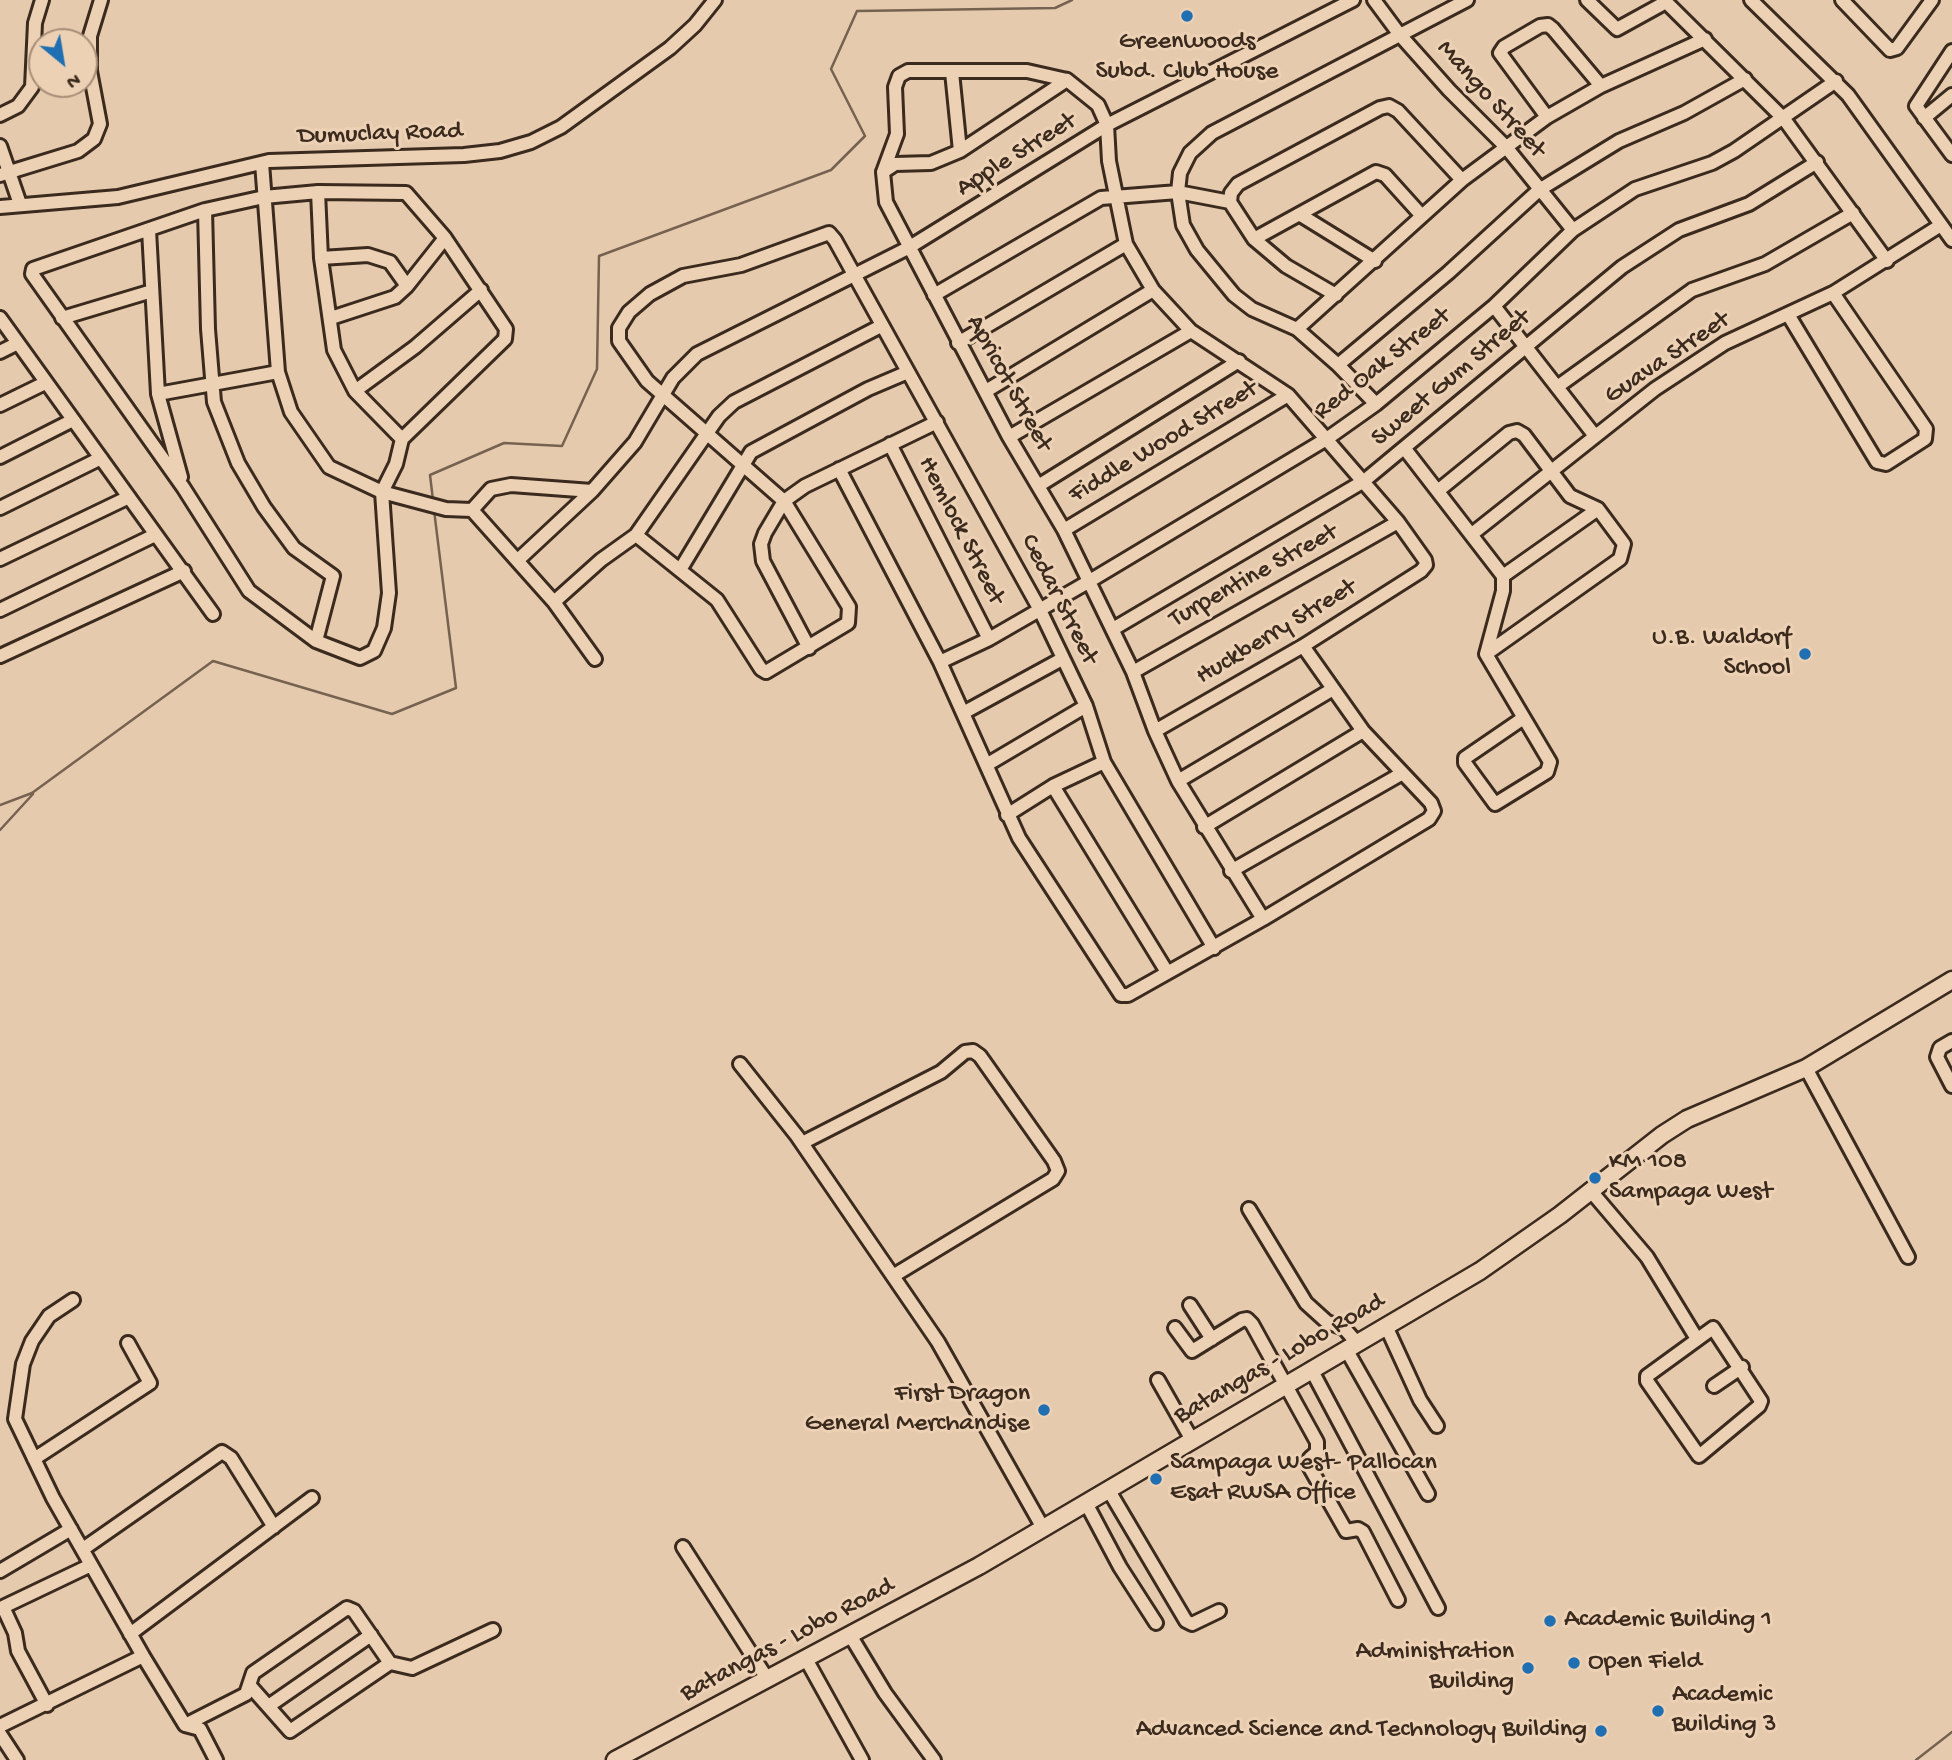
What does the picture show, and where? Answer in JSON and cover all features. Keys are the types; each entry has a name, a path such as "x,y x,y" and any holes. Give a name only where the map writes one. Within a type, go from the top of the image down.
{"main road":[{"name":"Batangas - Lobo Road","path":"615,1760 934,1591 1490,1265 1687,1119 1806,1068 1950,984"}],"street":[{"path":"0,115 18,106 32,87 35,23 43,0"},
{"path":"4,174 78,151 94,139 100,124 90,71 90,36 101,0"},
{"name":"Dumuclay Road","path":"0,207 118,197 265,162 464,155 500,151 531,142 561,127 670,48 695,25 715,0"},
{"name":"Apple Street","path":"518,559 592,491 635,442 673,378 697,354 908,248 1107,125 1353,0"},
{"name":"Mango Street","path":"1374,0 1400,35 1449,90 1506,147 1573,230"},
{"path":"1376,404 1338,365 1297,329 1252,309 1234,295 1197,250 1183,225 1178,192 1180,173 1190,153 1212,133 1467,0"},
{"path":"1587,0 1614,28 1621,28 1665,1 1784,119 1887,261"},
{"path":"1751,0 1836,81 1952,240"},
{"path":"1842,0 1890,50 1897,48 1932,0"},
{"path":"1913,0 1924,11"},
{"path":"1547,117 1500,53 1504,47 1541,26 1548,25 1601,86"},
{"path":"1297,329 1462,180 1547,117 1601,86 1705,39"},
{"path":"1952,51 1916,106 1952,155"},
{"path":"883,172 897,134 895,87 899,76 908,71 1027,71 1068,80 1098,106 1107,125 1115,197 1126,244 1153,290 1191,331 1288,395 1398,522"},
{"path":"952,72 960,151"},
{"path":"1338,365 1448,273 1539,190 1619,141 1684,113 1745,79"},
{"path":"883,172 895,164 931,163 960,151 1068,80"},
{"name":"Red Oak Street","path":"940,662 989,639 1088,582 1328,438 1376,404 1493,306 1573,230 1635,189 1712,163 1784,119 1836,81"},
{"path":"1924,118 1952,95"},
{"path":"1336,295 1286,266 1254,239 1233,212 1230,202 1231,193 1238,184 1385,106 1398,111 1462,180"},
{"path":"0,146 4,174 20,204"},
{"path":"265,162 278,372 291,412 329,467 389,494 446,509 472,510 554,602 595,659"},
{"name":"Sweet Gum Street","path":"1113,628 1364,481 1622,267 1679,230 1749,204 1817,162"},
{"name":"Apricot Street","path":"883,172 886,202 908,248 1009,438 1064,530 1133,672 1155,731 1178,781 1203,827 1263,919"},
{"path":"1254,239 1376,172 1385,175 1422,216"},
{"path":"318,192 321,258 334,350 355,391 402,439"},
{"path":"318,192 406,193 445,237 506,328 505,339 402,439 389,494 389,593 384,628 374,651 360,658 316,641 249,591 183,487 35,282 33,269 205,210 318,192"},
{"path":"934,295 1101,198 1178,192 1230,202"},
{"path":"205,210 211,383 214,402 238,463 264,507 294,548 333,576 316,641"},
{"path":"1299,214 1375,261"},
{"path":"1557,387 1692,290 1765,264 1853,214"},
{"name":"Guava Street","path":"1472,534 1655,389 1725,343 1789,316 1833,293 1941,225"},
{"path":"149,230 158,394 183,487"},
{"name":"Cedar Street","path":"664,396 636,368 619,341 619,328 629,312 650,294 683,276 741,265 829,233 1039,608 1086,706 1104,762 1213,948"},
{"path":"331,318 394,296 407,286 445,237"},
{"path":"958,343 1126,244"},
{"path":"321,258 368,255 379,258 390,262 407,286"},
{"path":"355,391 415,347 481,290"},
{"path":"986,391 1153,290"},
{"path":"62,318 152,291"},
{"path":"1789,316 1877,462 1886,464 1925,439 1926,429 1833,293"},
{"path":"1493,306 1595,436"},
{"path":"0,318 213,614"},
{"path":"554,602 601,560 636,535 706,433 734,402 881,326"},
{"path":"1009,438 1191,331"},
{"path":"0,352 18,342"},
{"path":"1038,486 1239,361"},
{"path":"158,394 278,372"},
{"path":"680,570 751,452 868,389 908,373"},
{"path":"0,405 45,383"},
{"name":"Fiddle Wood Street","path":"1064,530 1288,395"},
{"path":"636,535 717,600 766,672 848,623 849,607 784,500 664,396"},
{"path":"0,457 73,420"},
{"path":"809,648 763,561 761,544 784,500 839,469 937,422"},
{"path":"1439,490 1508,433 1517,431 1524,435 1549,472 1570,496 1598,509 1624,544 1625,552 1620,559 1486,654"},
{"name":"Hemlock Street","path":"890,444 989,639"},
{"path":"1405,449 1503,576 1503,591 1486,654 1522,719 1550,762 1550,768 1495,804 1465,763 1465,758 1522,719"},
{"path":"0,508 101,458"},
{"path":"839,469 940,662 988,764 1007,815 1121,995 1128,995 1263,919 1429,819 1434,811 1431,803 1363,732 1303,646"},
{"path":"472,510 491,489 511,485 592,491"},
{"path":"0,559 129,497"},
{"path":"1503,576 1598,509"},
{"name":"Huckberry Street","path":"1155,731 1303,646 1421,571 1426,565 1425,560 1398,522"},
{"name":"Turpentine Street","path":"1133,672 1398,522"},
{"path":"0,610 155,535"},
{"path":"0,656 184,571"},
{"path":"963,713 1062,659"},
{"path":"1178,781 1333,689"},
{"path":"988,764 1086,706"},
{"path":"1203,827 1363,732"},
{"path":"1007,815 1053,786 1104,762"},
{"path":"1231,871 1401,774"},
{"path":"1053,786 1167,972"},
{"path":"1952,1041 1937,1052 1952,1086"},
{"path":"802,1143 941,1072 965,1052 973,1051 980,1056 1054,1160 1058,1171 1053,1179 893,1276"},
{"path":"740,1064 802,1143 938,1342 1043,1528"},
{"path":"1806,1068 1908,1257"},
{"path":"1590,1190 1647,1257 1697,1339"},
{"path":"1249,1209 1306,1303 1327,1322 1344,1328 1428,1494"},
{"path":"73,1300 49,1316 32,1341 23,1364 15,1419 71,1529 143,1657 185,1724 200,1729 216,1760"},
{"path":"1190,1305 1212,1339"},
{"path":"1175,1328 1192,1351 1247,1319 1317,1442 1317,1452 1310,1458 1310,1466 1346,1531 1358,1529 1363,1532 1398,1600"},
{"path":"1386,1326 1407,1366 1420,1400 1437,1426"},
{"path":"1715,1328 1761,1401 1759,1406 1699,1456 1647,1381 1647,1376 1697,1339 1715,1328"},
{"path":"34,1458 150,1383 128,1343"},
{"path":"1714,1386 1742,1367"},
{"path":"1311,1369 1438,1608"},
{"path":"1158,1380 1192,1440"},
{"path":"83,1549 222,1452 230,1458 274,1527"},
{"path":"1108,1489 1186,1622 1192,1624 1219,1611"},
{"path":"130,1634 313,1498"},
{"path":"1086,1503 1120,1567 1156,1623"},
{"path":"0,1571 71,1529"},
{"path":"683,1547 768,1680"},
{"path":"47,1705 18,1651 15,1633 2,1607 91,1565"},
{"path":"185,1724 246,1694 251,1686 253,1673 347,1608 354,1611 390,1663"},
{"path":"251,1686 270,1705 286,1728 295,1730 390,1663 417,1667 493,1630"},
{"path":"270,1705 370,1635"},
{"path":"850,1635 885,1693 934,1760"},
{"path":"0,1726 143,1657"},
{"path":"806,1659 862,1760"},
{"path":"0,1734 17,1760"}],"waterway":[{"path":"433,500 430,475 504,443 562,446 597,369 599,256 831,170 865,136 831,69 857,11 1055,8 1072,0"},
{"path":"0,805 32,793 213,661 392,714 456,688 434,510"},
{"path":"0,830 33,794"},
{"path":"1916,1760 1952,1732"}],"place":[{"name":"Greenwoods Subd. Club House","path":"1187,16"},
{"name":"U.B. Waldorf School","path":"1805,654"},
{"name":"KM 108 Sampaga West","path":"1595,1178"},
{"name":"First Dragon General Merchandise","path":"1044,1410"},
{"name":"Sampaga West- Pallocan Esat RWSA Office","path":"1156,1479"},
{"name":"Academic Building 1","path":"1550,1621"},
{"name":"Open Field","path":"1574,1663"},
{"name":"Administration Building","path":"1528,1668"},
{"name":"Academic Building 3","path":"1658,1711"},
{"name":"Advanced Science and Technology Building","path":"1601,1731"}]}
